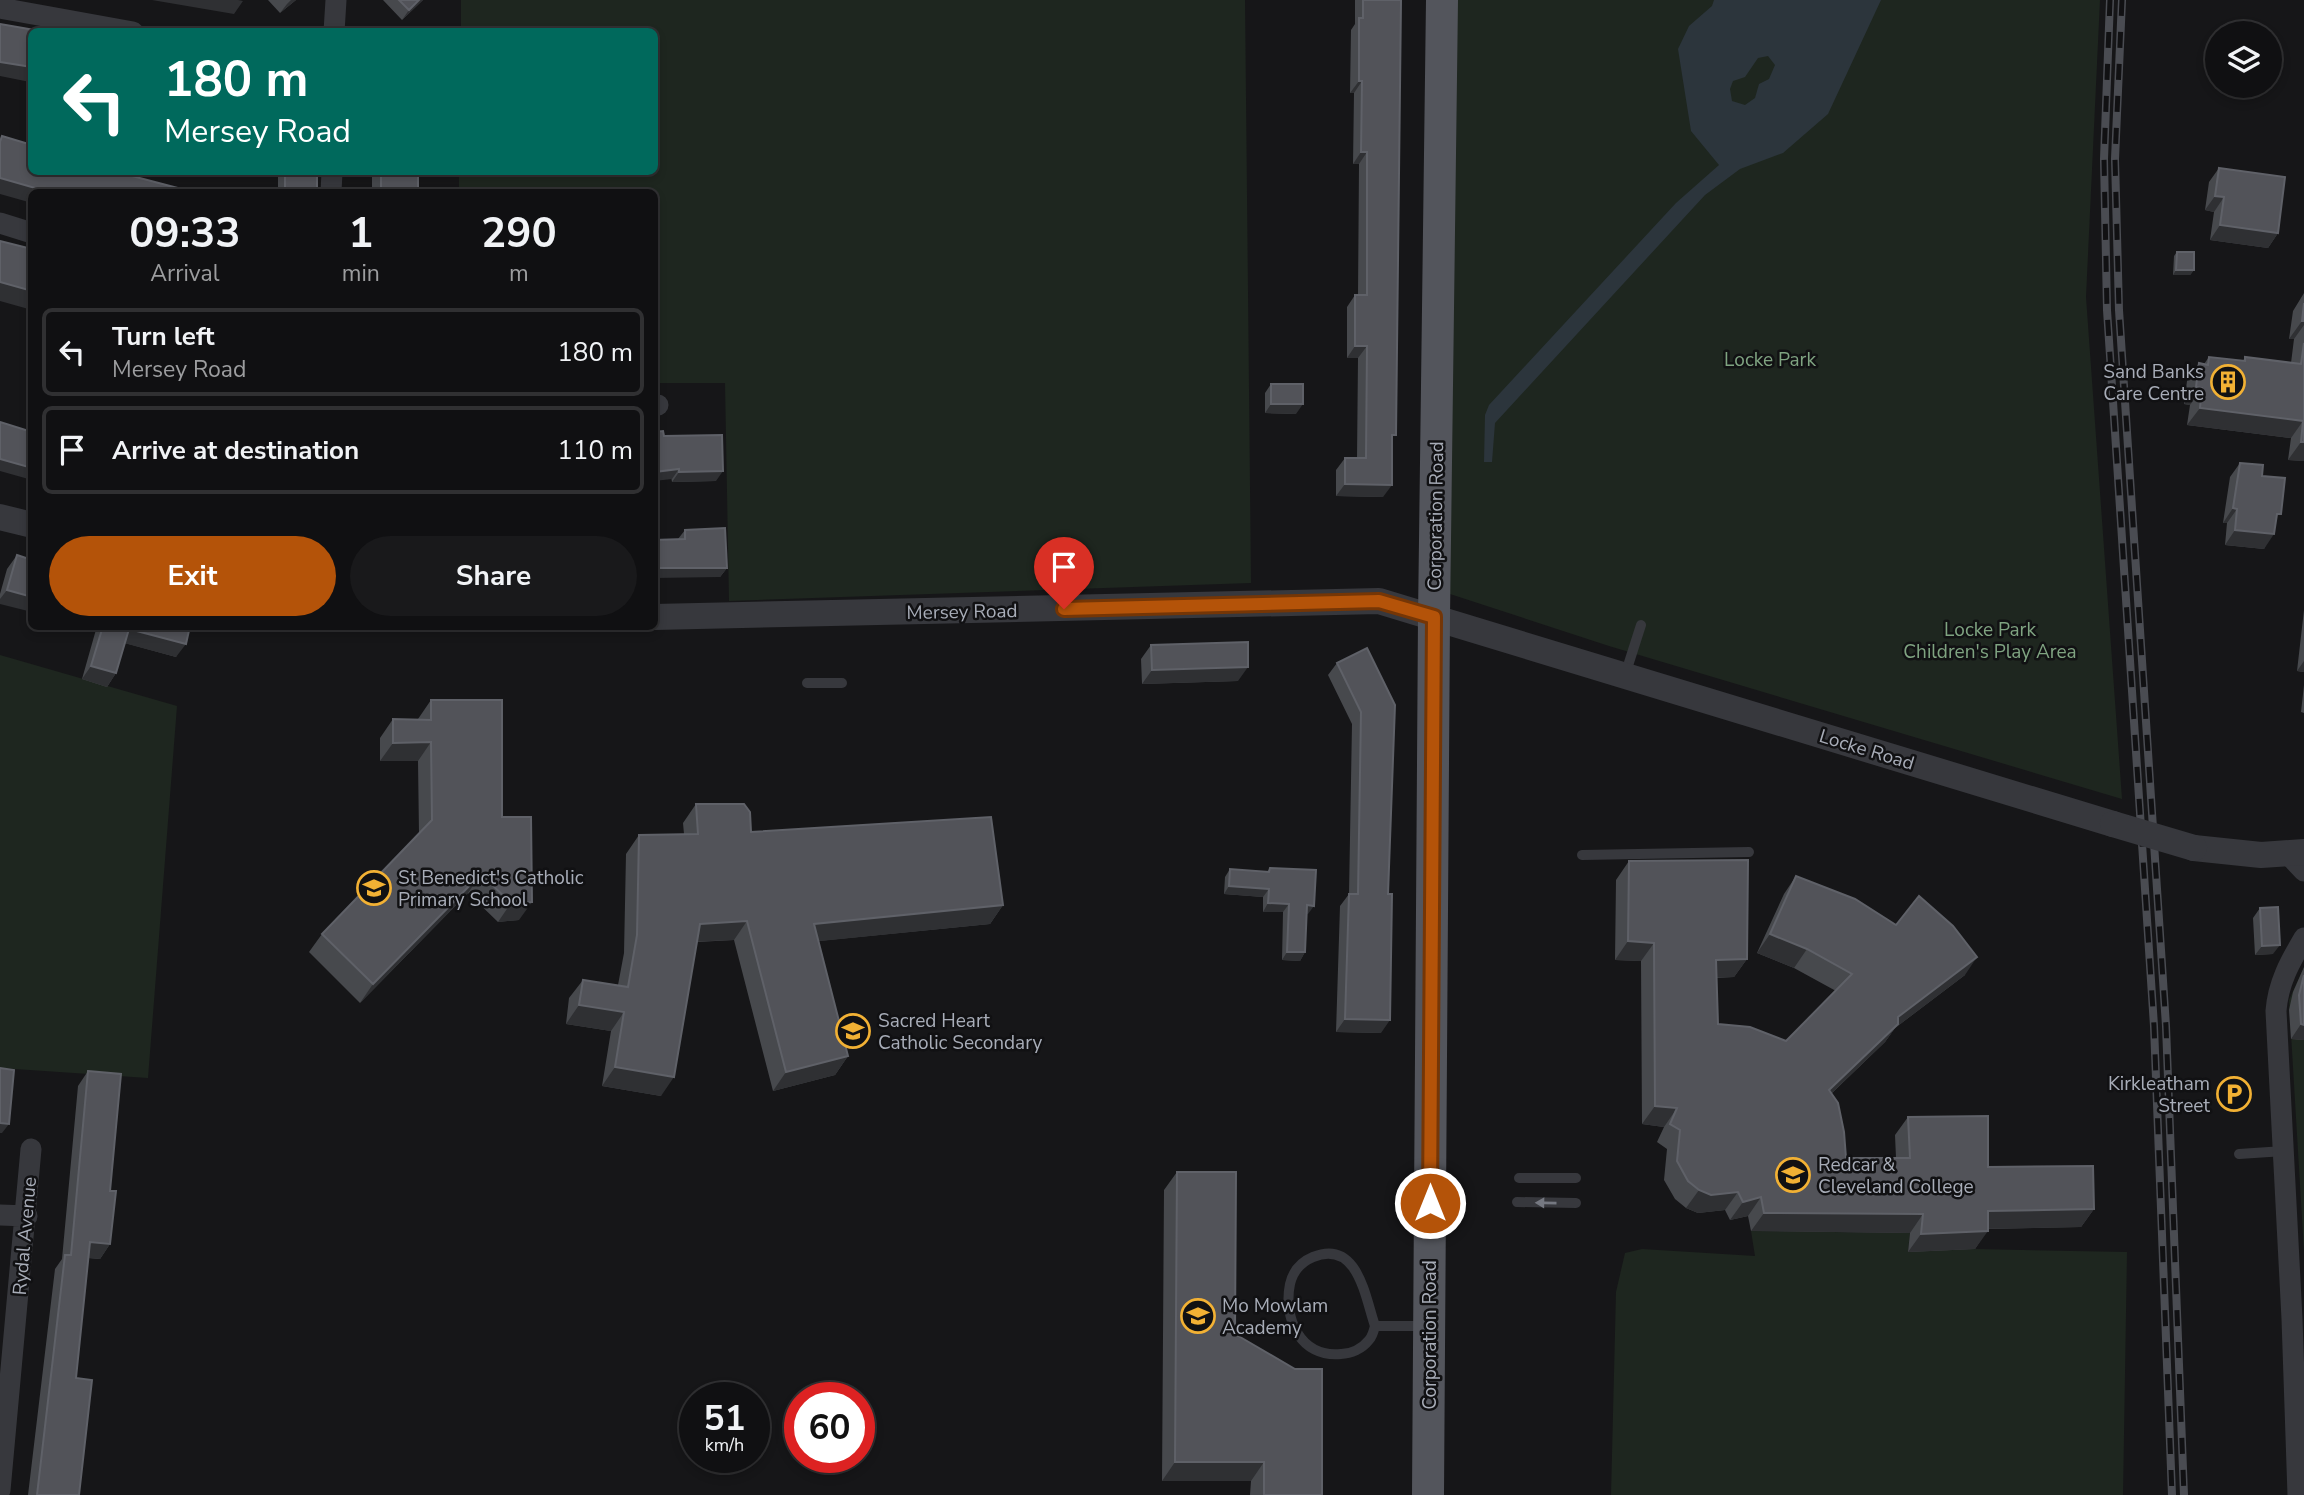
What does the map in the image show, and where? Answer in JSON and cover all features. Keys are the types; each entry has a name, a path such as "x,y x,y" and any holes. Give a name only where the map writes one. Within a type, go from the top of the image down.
{"main road":[{"name":"Corporation Road","path":"1428,1495 1434,617 1442,0"}],"street":[{"path":"334,28 336,0"},
{"path":"0,8 111,28"},
{"path":"0,223 28,232"},
{"path":"0,517 28,525"},
{"name":"Mersey Road","path":"658,617 1379,601 1434,617"},
{"name":"Locke Road","path":"1434,617 2194,848 2299,859"},
{"path":"2298,1495 2298,1319 2276,1012 2277,994 2287,967 2304,938"},
{"name":"Rydal Avenue","path":"0,1490 31,1149"},
{"path":"0,1215 27,1216"}],"lane":[{"path":"1625,675 1641,625"},
{"path":"807,682 842,683"},
{"path":"1582,855 1749,852"},
{"path":"2239,1154 2284,1151"},
{"path":"1519,1178 1576,1178"},
{"path":"1517,1202 1576,1203"},
{"path":"1329,1253 1349,1262 1358,1273 1376,1326 1369,1340 1356,1351 1331,1354 1317,1351 1304,1343 1288,1314 1287,1296 1298,1266 1309,1258 1329,1253"},
{"path":"1376,1326 1429,1326"}],"green space":[{"path":"461,0 1245,0 1251,583 729,601 725,383 658,383 658,189 459,189 459,175 658,175 658,28 461,28"},
{"name":"Locke Park","path":"1456,0 2100,0 2086,297 2122,799 1609,646 1450,594"},
{"path":"0,655 177,706 148,1078 0,1068"},
{"path":"2304,967 2304,1252 2289,1000"},
{"path":"1751,1231 1910,1233 1908,1251 1975,1249 2127,1252 2123,1495 1611,1495 1616,1292 1625,1253 1642,1249 1755,1256"}],"shaded area":[{"path":"1714,0 1881,0 1828,114 1783,153 1740,169 1705,195 1495,423 1492,462 1484,462 1485,415 1489,405 1676,203 1719,165 1691,131 1678,49 1689,26 1712,6","holes":["1768,56 1775,65 1769,79 1759,84 1755,98 1745,105 1732,101 1730,89 1733,81 1745,77 1758,58"]}],"building":[{"path":"399,0 419,0 409,10"},
{"path":"1363,0 1401,0 1396,435 1392,435 1392,485 1345,484 1345,458 1366,458 1367,346 1355,346 1355,295 1367,295 1367,152 1361,152 1362,81 1359,81 1359,18 1363,18"},
{"path":"0,24 28,29 28,66 0,62"},
{"path":"2,136 28,144 28,175 128,175 182,189 38,189 0,178"},
{"path":"2219,168 2285,177 2278,233 2220,225 2224,197 2215,196"},
{"path":"285,175 317,175 317,189 285,189"},
{"path":"381,175 418,175 418,189 381,189"},
{"path":"0,241 28,248 28,290 0,282"},
{"path":"2177,252 2194,252 2194,270 2176,270"},
{"path":"2304,343 2304,442 2301,442 2303,421 2200,408 2202,388 2196,387 2199,363 2208,365 2209,357 2245,361 2245,357 2301,364"},
{"path":"1271,384 1303,384 1303,404 1271,404"},
{"path":"0,422 28,431 28,467 0,459"},
{"path":"663,431 664,436 722,435 723,471 679,472 679,469 658,472 658,432"},
{"path":"2240,463 2263,465 2262,476 2285,478 2281,514 2277,514 2274,534 2235,530 2237,509 2233,508"},
{"path":"725,528 727,568 658,568 658,540 685,539 685,530"},
{"path":"17,555 28,559 28,596 7,590"},
{"path":"102,630 129,630 116,673 91,666"},
{"path":"133,630 189,630 186,644"},
{"path":"1248,642 1248,667 1152,670 1151,645"},
{"path":"1367,648 1395,705 1388,894 1392,894 1390,1020 1345,1019 1349,894 1358,894 1361,712 1337,663"},
{"path":"431,700 502,700 502,817 531,817 532,902 511,903 481,874 373,984 322,934 432,820 431,742 393,743 393,719 431,720"},
{"path":"696,804 744,804 750,812 751,832 991,817 1003,905 814,924 848,1056 786,1072 747,921 700,924 674,1077 615,1067 624,1012 579,1005 583,980 628,987 637,935 639,835 698,834"},
{"path":"1748,860 1747,959 1716,960 1718,1024 1750,1027 1786,1041 1852,974 1807,949 1770,934 1796,876 1855,899 1896,925 1919,896 1953,926 1977,957 1898,1017 1898,1024 1829,1090 1838,1103 1846,1158 1910,1158 1908,1117 1988,1116 1988,1167 2093,1166 2094,1209 1988,1211 1988,1231 1921,1234 1923,1214 1764,1213 1761,1197 1743,1202 1738,1192 1711,1195 1688,1181 1677,1161 1680,1130 1670,1124 1677,1108 1655,1106 1654,943 1628,941 1629,861"},
{"path":"1270,868 1316,870 1314,906 1307,905 1305,952 1287,952 1289,904 1268,903 1269,889 1229,886 1230,869 1269,872"},
{"path":"2278,907 2280,945 2262,946 2260,908"},
{"path":"2304,975 2304,1025 2301,1024 2299,995"},
{"path":"0,1068 14,1070 9,1124 0,1123"},
{"path":"88,1071 121,1074 110,1191 116,1191 110,1244 90,1242 76,1378 92,1380 79,1495 37,1495 65,1255 71,1255"},
{"path":"1177,1172 1236,1172 1235,1334 1295,1369 1322,1369 1322,1495 1264,1495 1264,1462 1175,1462"}],"railway":[{"path":"2110,0 2104,159 2107,310 2154,1026 2172,1495"},
{"path":"2122,0 2115,159 2119,310 2166,1026 2184,1495"}],"place":[{"name":"Sand Banks Care Centre","path":"2228,382"},
{"name":"St Benedict's Catholic Primary School","path":"374,888"},
{"name":"Sacred Heart Catholic Secondary","path":"853,1031"},
{"name":"Kirkleatham Street","path":"2234,1094"},
{"name":"Redcar & Cleveland College","path":"1793,1175"},
{"name":"Mo Mowlam Academy","path":"1198,1316"}],"route":[{"path":"1064,609 1379,601 1434,617 1430,1203"}],"park label":[{"name":"Locke Park Children's Play Area","path":"1990,640"}]}
